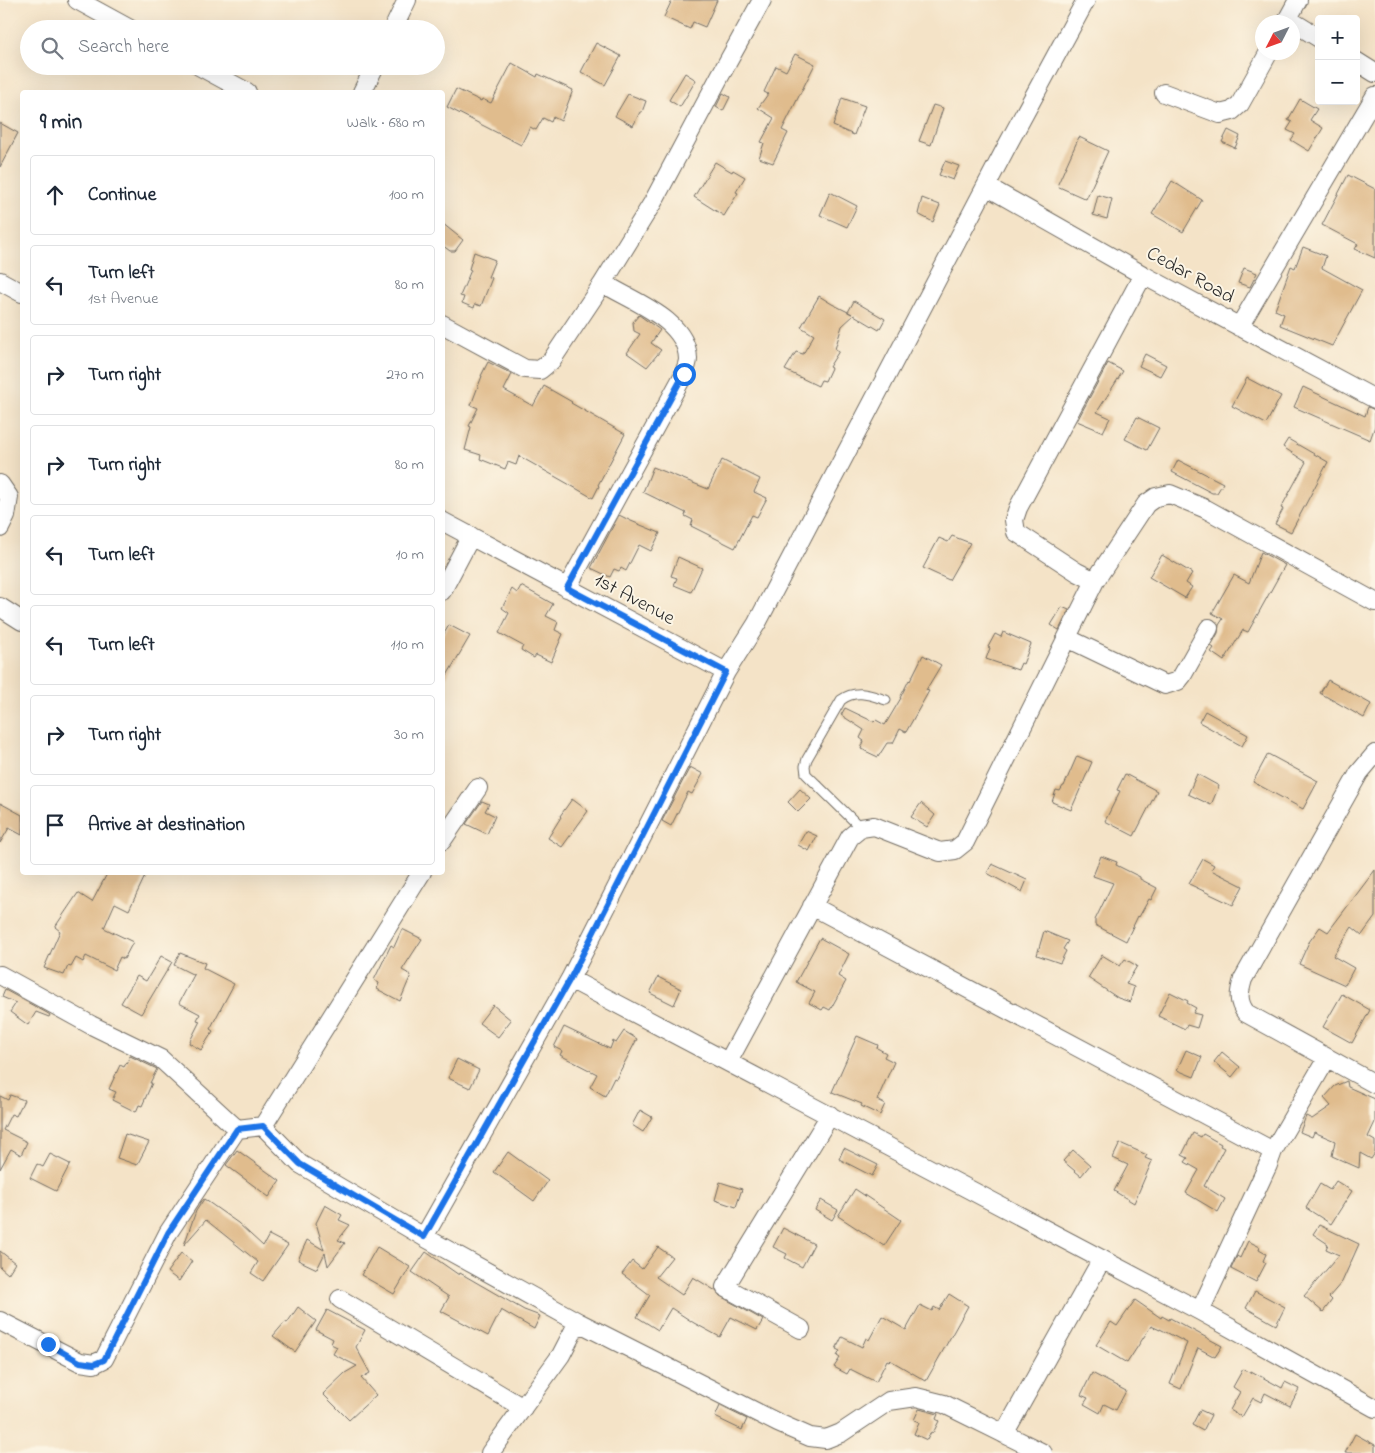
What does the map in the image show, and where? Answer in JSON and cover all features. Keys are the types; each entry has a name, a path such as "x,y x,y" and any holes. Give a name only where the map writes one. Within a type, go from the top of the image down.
{"street":[{"path":"77,0 114,20"},
{"path":"397,20 407,0"},
{"path":"445,326 526,369 540,370 551,361 603,283 653,202 762,0"},
{"path":"424,1237 570,979 726,672 757,624 986,186 1086,0"},
{"path":"1290,15 1298,0"},
{"path":"1300,28 1315,36"},
{"path":"1164,93 1220,114 1232,111 1240,104 1265,60"},
{"path":"1360,63 1375,72"},
{"path":"213,75 236,90"},
{"path":"363,90 370,75"},
{"path":"1239,327 1375,96"},
{"name":"Cedar Road","path":"986,186 1143,275 1375,399"},
{"path":"1095,581 1077,572 1016,532 1014,520 1143,275"},
{"path":"0,281 20,292"},
{"path":"567,588 684,374 688,359 683,341 672,326 643,304 603,283"},
{"path":"0,484 9,497 6,516 0,528"},
{"path":"728,1062 850,837 861,828 874,826 940,852 955,850 965,842 1095,581 1146,504 1156,497 1170,494 1206,509 1375,602"},
{"name":"1st Avenue","path":"445,523 726,672"},
{"path":"445,585 471,536"},
{"path":"0,607 20,620"},
{"path":"1067,638 1165,685 1178,681 1182,676 1209,628"},
{"path":"1375,754 1354,782 1243,979 1238,994 1240,1004 1246,1013 1375,1084"},
{"path":"445,837 478,788"},
{"path":"263,1126 420,875"},
{"path":"812,906 1273,1152"},
{"path":"0,975 91,1025 161,1059 237,1129 263,1126"},
{"path":"570,979 1200,1311 1375,1408"},
{"path":"1200,1311 1273,1152 1327,1058"},
{"path":"801,1329 725,1287 830,1115"},
{"path":"263,1126 300,1164 424,1237 578,1322 778,1423 810,1437 826,1439 841,1433 889,1402 916,1397 944,1404 1043,1453"},
{"path":"0,1321 80,1362 94,1364 104,1360 168,1233 237,1129"},
{"path":"1004,1434 1102,1259"},
{"path":"340,1299 523,1408"},
{"path":"490,1453 561,1355 578,1322"}],"lane":[{"path":"861,828 806,774 805,766 807,759 841,700 849,694 866,694 886,700"}],"building":[{"path":"672,0 717,0 705,27 693,22 690,29 664,17"},
{"path":"596,43 621,56 605,85 581,72"},
{"path":"795,54 815,64 782,130 788,133 773,163 759,158 764,143 761,142 774,118 758,108 768,94 764,92 776,66 786,71"},
{"path":"512,63 537,77 538,74 573,90 561,121 553,117 551,122 543,118 536,130 530,127 521,145 447,107 456,89 481,101 482,99 491,103"},
{"path":"685,73 696,80 680,107 669,100"},
{"path":"723,93 730,97 723,111 716,107"},
{"path":"628,94 646,101 642,112 640,112 633,126 615,116"},
{"path":"842,98 865,106 854,135 833,126"},
{"path":"1300,99 1317,109 1310,120 1323,128 1309,151 1291,140 1295,134 1287,130 1292,122 1288,120"},
{"path":"933,105 943,108 931,145 919,141"},
{"path":"0,123 18,133 0,167"},
{"path":"1228,130 1240,136 1235,148 1222,142"},
{"path":"1079,137 1108,151 1086,199 1057,186"},
{"path":"945,161 959,166 953,180 939,175"},
{"path":"715,162 745,177 724,216 694,197"},
{"path":"1348,175 1375,189 1375,258 1355,249 1358,244 1322,225"},
{"path":"1172,181 1202,200 1183,232 1152,214"},
{"path":"830,192 857,206 847,227 820,215"},
{"path":"1098,195 1112,199 1107,219 1093,215"},
{"path":"922,198 940,205 933,222 918,214"},
{"path":"445,225 463,240 455,251 450,251 445,247"},
{"path":"1303,247 1326,256 1322,268 1362,290 1332,346 1280,325 1284,314 1275,310 1291,266 1295,268"},
{"path":"474,252 495,260 488,277 492,278 481,306 475,304 474,308 462,303 464,297 460,296 471,270 469,269"},
{"path":"1244,268 1257,273 1250,287 1238,283"},
{"path":"819,296 848,312 854,301 885,319 879,330 854,315 842,326 835,349 839,351 829,367 831,368 825,381 821,380 818,386 785,370 796,352 803,354 814,335 801,327"},
{"path":"639,315 660,330 651,343 661,350 647,367 627,353 640,334 634,331 633,322"},
{"path":"1145,354 1166,365 1160,376 1139,366"},
{"path":"488,362 512,374 504,390 533,406 544,386 625,434 593,498 519,456 516,465 508,462 505,469 480,459 481,455 465,450 471,427 469,426 478,408 471,405"},
{"path":"1108,363 1123,371 1097,412 1110,418 1103,432 1077,421"},
{"path":"1247,378 1281,396 1266,424 1232,406"},
{"path":"1303,387 1365,416 1368,407 1375,410 1375,426 1370,440 1294,407"},
{"path":"1137,417 1159,428 1147,450 1125,439"},
{"path":"1288,439 1328,462 1291,532 1275,524 1283,509 1281,508 1306,462 1283,447"},
{"path":"722,460 760,479 754,492 767,498 757,517 752,515 735,548 691,526 693,520 685,516 686,513 643,492 653,467 708,489"},
{"path":"1178,460 1223,483 1217,493 1212,493 1172,472"},
{"path":"619,515 660,533 651,551 639,545 626,571 621,568 619,571 614,569 610,577 591,568"},
{"path":"952,536 970,543 949,580 923,568 939,538 948,542"},
{"path":"1261,552 1285,565 1248,632 1243,630 1224,661 1211,652 1214,648 1211,646 1223,619 1212,613 1234,575 1249,583"},
{"path":"1162,555 1192,573 1186,583 1192,587 1185,598 1149,577"},
{"path":"678,557 702,568 691,592 674,585 677,578 671,576"},
{"path":"521,586 553,604 546,616 558,622 555,630 563,634 551,662 536,655 534,658 521,650 523,646 499,633 509,613 502,608 512,589 517,593"},
{"path":"1062,607 1069,610 1059,630 1051,625"},
{"path":"449,625 470,636 445,679 445,632"},
{"path":"1003,632 1031,644 1023,664 1021,663 1018,670 986,659 990,648 988,647 995,634 1001,637"},
{"path":"923,655 941,665 926,690 929,691 906,732 900,729 893,743 887,743 878,757 861,749 864,741 860,738 864,730 841,715 845,708 874,722 876,720 885,725"},
{"path":"1328,680 1371,704 1364,718 1320,693"},
{"path":"1205,711 1248,735 1242,746 1199,722"},
{"path":"1268,754 1318,781 1303,809 1253,782"},
{"path":"1077,756 1092,762 1071,810 1052,802 1056,790 1060,791 1064,786"},
{"path":"690,767 703,774 692,794 688,792 671,826 662,821"},
{"path":"1125,774 1157,791 1134,836 1105,821 1120,791 1117,790"},
{"path":"1197,774 1219,786 1211,805 1188,794"},
{"path":"800,789 811,799 798,812 788,802"},
{"path":"572,799 588,811 562,847 548,838"},
{"path":"482,801 489,804 485,811 495,816 487,834 466,824"},
{"path":"0,803 20,814 20,834 9,828 0,843"},
{"path":"921,803 935,815 927,827 911,817"},
{"path":"806,831 817,836 809,851 798,845"},
{"path":"1101,856 1117,862 1116,865 1157,888 1151,900 1149,899 1138,916 1126,941 1095,925 1095,920 1113,883 1093,876"},
{"path":"1203,859 1214,865 1211,870 1243,886 1233,905 1189,884"},
{"path":"992,864 1027,880 1022,892 987,873"},
{"path":"1375,870 1375,917 1362,935 1352,927 1333,956 1354,968 1345,985 1299,964 1309,942 1320,927 1328,932"},
{"path":"106,875 146,875 129,910 115,903 104,928 133,942 124,959 120,957 114,970 86,956 83,962 76,958 71,967 68,966 64,975 44,968 60,931 55,927 78,893 92,902"},
{"path":"402,929 422,939 402,970 411,975 400,1001 377,989 379,983 374,980 391,945 394,947"},
{"path":"1044,931 1068,941 1063,949 1066,951 1060,963 1037,955"},
{"path":"820,938 849,954 838,976 846,981 830,1010 824,1007 822,1010 809,1003 815,992 796,982"},
{"path":"180,953 205,963 203,968 234,984 210,1029 213,1031 201,1050 189,1043 200,1021 197,1020 200,1014 179,1003 194,975 174,965"},
{"path":"1102,955 1120,966 1125,959 1137,966 1126,984 1134,987 1130,1002 1118,998 1088,978"},
{"path":"161,956 172,962 141,1014 121,1003 137,976 146,981"},
{"path":"658,977 681,989 674,1005 650,993"},
{"path":"5,990 47,1013 50,1015 49,1017 36,1012 28,1025 10,1012 16,1003 2,997"},
{"path":"1170,992 1188,1001 1187,1003 1196,1008 1193,1013 1201,1015 1197,1028 1187,1025 1185,1029 1158,1016"},
{"path":"1342,994 1370,1010 1352,1043 1323,1027"},
{"path":"493,1005 511,1020 498,1037 479,1023"},
{"path":"564,1027 610,1049 613,1041 616,1043 624,1031 637,1039 605,1096 590,1087 597,1074 560,1055 562,1051 554,1047"},
{"path":"857,1036 878,1045 877,1048 886,1053 884,1057 894,1062 877,1100 885,1104 880,1115 861,1106 862,1104 832,1092"},
{"path":"1186,1050 1202,1057 1194,1077 1177,1070"},
{"path":"1222,1052 1240,1067 1232,1077 1214,1062"},
{"path":"130,1056 157,1069 142,1106 139,1105 136,1112 112,1100 116,1092 109,1089 120,1065 124,1067"},
{"path":"457,1059 479,1070 470,1088 448,1078"},
{"path":"1347,1081 1348,1087 1375,1099 1375,1122 1368,1137 1375,1141 1375,1153 1371,1159 1360,1153 1359,1168 1332,1156 1335,1141 1314,1132 1312,1137 1300,1132 1306,1116 1312,1119 1331,1106 1324,1098 1335,1086"},
{"path":"10,1095 24,1100 16,1116 11,1114 3,1130 27,1142 21,1155 11,1149 0,1169 0,1096 8,1100"},
{"path":"640,1110 652,1117 643,1132 632,1125"},
{"path":"1193,1133 1201,1137 1203,1134 1221,1144 1220,1146 1224,1148 1204,1186 1225,1199 1218,1212 1186,1193 1199,1170 1185,1162 1188,1158 1182,1155"},
{"path":"125,1134 149,1142 137,1165 117,1158"},
{"path":"1120,1143 1147,1155 1145,1158 1152,1161 1134,1203 1114,1191 1128,1165 1113,1158"},
{"path":"844,1148 878,1165 872,1176 839,1159"},
{"path":"237,1150 280,1181 269,1197 226,1165"},
{"path":"1073,1150 1090,1165 1081,1176 1063,1161"},
{"path":"508,1152 548,1181 534,1201 494,1172"},
{"path":"50,1154 70,1164 56,1191 30,1178 37,1164 43,1167"},
{"path":"1336,1181 1352,1191 1331,1224 1306,1208 1320,1184 1330,1190"},
{"path":"720,1182 742,1189 736,1207 715,1200"},
{"path":"855,1189 901,1220 884,1246 838,1216"},
{"path":"204,1199 238,1223 263,1246 269,1235 288,1245 263,1281 251,1273 258,1262 206,1220 184,1245 196,1211"},
{"path":"821,1200 838,1210 832,1220 815,1210"},
{"path":"325,1205 342,1215 339,1220 350,1225 338,1240 345,1243 328,1266 325,1253 317,1269 298,1260 307,1240 324,1250 316,1223"},
{"path":"1319,1225 1359,1244 1342,1282 1329,1297 1332,1300 1323,1312 1304,1296 1339,1255 1326,1249 1328,1244 1313,1234"},
{"path":"783,1228 814,1244 802,1267 785,1258 787,1254 773,1247"},
{"path":"1248,1241 1260,1247 1259,1250 1266,1254 1263,1261 1266,1263 1256,1282 1231,1269 1237,1256 1240,1258"},
{"path":"377,1247 410,1267 394,1294 361,1275"},
{"path":"658,1247 672,1257 656,1277 682,1295 693,1277 716,1291 720,1296 763,1320 757,1330 731,1317 720,1337 671,1308 658,1330 637,1317 650,1295 622,1274 632,1261 642,1269"},
{"path":"0,1251 15,1263 8,1274 0,1267"},
{"path":"426,1252 459,1275 460,1273 524,1310 540,1316 534,1329 501,1310 488,1336 441,1311 449,1297 412,1272"},
{"path":"181,1253 192,1261 179,1281 167,1272"},
{"path":"1255,1291 1285,1307 1276,1325 1246,1308"},
{"path":"949,1294 968,1306 926,1381 890,1360 887,1360 876,1382 850,1369 847,1374 834,1367 840,1358 837,1356 840,1351 836,1349 842,1337 862,1347 866,1338 869,1340 882,1316 906,1330 920,1305 932,1311 934,1307 939,1310"},
{"path":"1135,1300 1161,1318 1162,1316 1169,1320 1170,1318 1222,1346 1215,1357 1198,1348 1181,1389 1170,1384 1187,1343 1160,1329 1151,1326 1127,1363 1096,1345 1111,1322 1117,1326"},
{"path":"298,1307 316,1321 295,1352 273,1336 285,1322 287,1323"},
{"path":"327,1310 365,1330 356,1347 370,1373 361,1378 376,1395 349,1420 323,1394 345,1373 357,1366 333,1354 337,1347 331,1344 333,1339 316,1330"},
{"path":"1243,1369 1250,1373 1251,1371 1282,1388 1285,1382 1299,1389 1290,1406 1265,1393 1261,1402 1253,1398 1242,1417 1230,1410 1240,1392 1233,1387"},
{"path":"1092,1373 1126,1391 1116,1410 1104,1404 1100,1413 1084,1404 1088,1398 1081,1395"},
{"path":"720,1406 747,1419 742,1430 715,1417"},
{"path":"919,1409 938,1414 936,1419 939,1421 927,1440 914,1434 919,1422 914,1420"},
{"path":"1200,1410 1211,1415 1203,1431 1192,1425"},
{"path":"1355,1434 1375,1445 1375,1453 1345,1453"}],"route":[{"path":"48,1344 80,1362 94,1364 104,1360 168,1233 237,1129 263,1126 300,1164 424,1237 570,979 726,672 567,588 684,374"}]}
